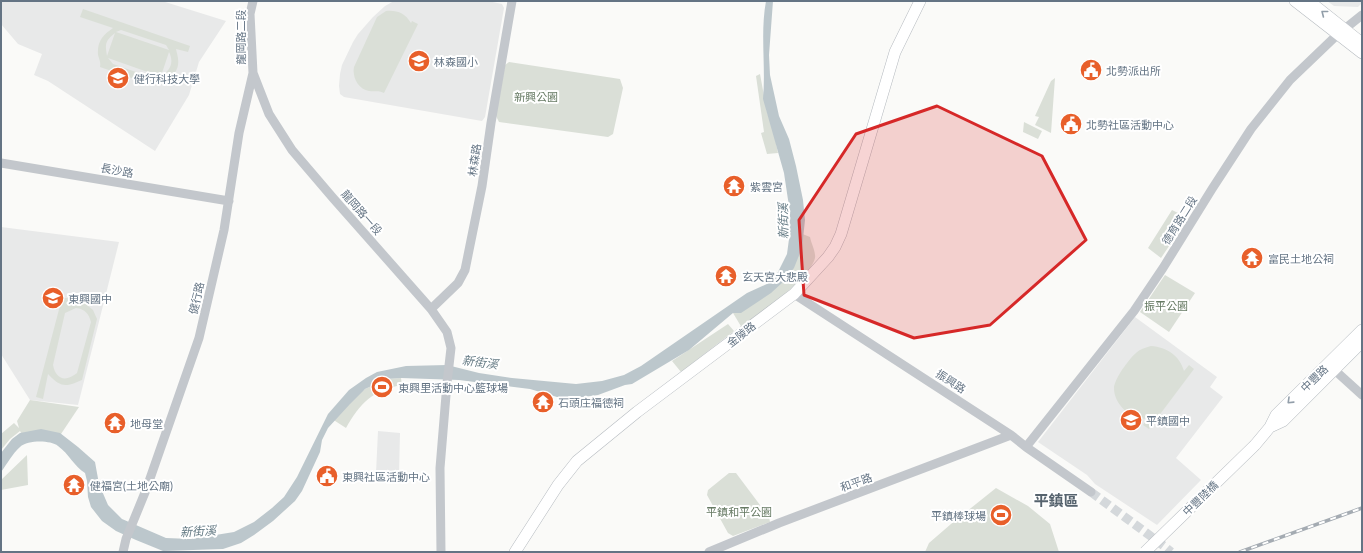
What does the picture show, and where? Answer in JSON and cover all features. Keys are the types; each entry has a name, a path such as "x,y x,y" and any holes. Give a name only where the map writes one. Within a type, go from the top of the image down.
{"main road":[{"name":"金陵路","path":"515,552 558,485 577,461 637,412 794,294 836,247 895,52 920,1"},
{"path":"1295,1 1341,32 1362,43"},
{"path":"1309,1 1362,53"},
{"name":"中豐路","path":"1255,445 1270,427 1283,421 1362,330"},
{"name":"中豐路","path":"1332,366 1362,342"},
{"name":"中豐陸橋","path":"1145,552 1255,445"}],"street":[{"name":"龍岡路二段","path":"253,1 250,14 253,73"},
{"name":"林森路","path":"431,309 458,283 465,270 482,186 512,1"},
{"name":"德育路二段","path":"1026,447 1134,311 1252,129 1290,80 1341,32 1362,15"},
{"name":"健行路","path":"123,552 127,537 146,490 199,338 224,230 239,133 253,73"},
{"name":"龍岡路一段","path":"253,73 269,114 292,150 431,309 447,332 451,348 440,468 441,552"},
{"name":"長沙路","path":"1,163 229,201"},
{"name":"振興路","path":"794,294 1011,435 1091,492"},
{"path":"1332,366 1362,395"},
{"name":"和平路","path":"709,552 779,523 1011,435"}],"highlighted area":[{"path":"937,106 1042,156 1086,240 990,325 914,338 804,295 799,220 856,134"}],"shaded area":[{"name":"健行科技大學","path":"1,1 162,1 226,21 199,62 189,95 155,151 48,81 34,75 42,54 18,44 1,24"},
{"name":"林森國小","path":"394,1 488,1 502,4 504,8 485,117 482,121 344,97 340,94 339,86 342,65 353,42 373,17 385,6"},
{"name":"新街溪","path":"766,1 773,1 769,55 770,75 779,116 789,139 803,200 805,220 802,248 794,268 783,282 771,293 741,313 733,313 689,350 632,384 625,385 598,395 575,398 557,397 530,389 459,380 387,379 365,389 328,428 322,440 320,452 302,491 295,501 273,521 254,535 241,543 223,549 163,551 116,531 102,521 91,507 88,497 85,473 62,449 54,444 33,442 20,447 1,472 1,453 12,439 20,433 41,429 60,433 95,462 99,484 108,505 122,519 166,538 191,539 234,532 254,522 284,497 297,477 328,414 349,390 377,372 406,366 447,365 479,373 512,378 576,384 602,381 624,375 641,366 747,293 769,283 775,278 787,254 790,213 784,173 763,99 763,25"},
{"path":"1327,1 1362,1 1362,3 1358,7 1334,6"},
{"name":"東興國中","path":"1,227 119,242 78,405 30,400 1,354"},
{"name":"平鎮國中","path":"1135,317 1217,377 1210,387 1223,397 1176,458 1201,480 1157,525 1095,484 1087,475 1038,442"},
{"path":"378,431 400,433 399,474 376,473"}],"green space":[{"path":"83,9 190,46 188,52 176,49 178,65 177,70 171,77 158,83 149,84 100,67 98,50 101,39 113,28 80,17","holes":["121,30 166,45 169,50 116,32","115,33 107,56 106,43","169,52 171,56 171,66 161,76","108,58 160,76 153,78 113,64"]},
{"path":"386,11 400,13 411,23 412,21 418,24 384,93 369,91 362,88 355,78 354,67 377,17"},
{"name":"新興公園","path":"509,62 620,79 623,88 613,134 608,137 499,122 496,116 505,65"},
{"path":"760,74 767,112 774,133 778,153 767,154 761,133 764,132 756,76"},
{"path":"1055,78 1051,133 1035,125 1039,117 1035,116 1051,81"},
{"path":"1024,122 1042,131 1038,139 1023,132"},
{"path":"1172,210 1188,218 1161,258 1148,248"},
{"path":"800,233 810,237 815,256 811,266 783,296 742,328 733,313 771,290"},
{"name":"振平公園","path":"1165,275 1195,293 1169,332 1140,312"},
{"path":"62,298 69,298 68,305 82,301 93,310 97,319 82,380 64,385 57,382 48,374 43,399 36,397","holes":["76,308 82,309 86,312 91,322 77,373 69,378 62,378 56,374 53,365 65,313"]},
{"path":"728,324 734,331 681,372 672,361"},
{"path":"1151,346 1162,348 1172,353 1179,361 1184,371 1189,365 1194,369 1149,429 1143,425 1147,419 1135,417 1124,410 1117,400 1114,388 1120,373 1133,356 1141,349"},
{"path":"401,378 402,385 383,390 368,399 357,411 346,428 332,419 342,405 365,389 387,379"},
{"path":"30,400 79,407 59,437 23,436 20,431 10,439 1,450 1,434 14,423 19,428 17,421"},
{"path":"27,455 28,485 1,490 1,480"},
{"name":"平鎮和平公園","path":"729,473 736,473 769,517 770,522 733,536 728,533 707,495 708,490"},
{"name":"平鎮棒球場","path":"996,488 1028,506 1050,524 1059,552 925,552 929,543"}],"tunnel":[{"path":"1091,492 1171,552"}],"railway":[{"path":"1240,552 1362,508"}],"place":[{"name":"林森國小","path":"419,61"},
{"name":"北勢派出所","path":"1091,70"},
{"name":"健行科技大學","path":"118,78"},
{"name":"北勢社區活動中心","path":"1071,124"},
{"name":"紫雲宮","path":"734,186"},
{"name":"富民土地公祠","path":"1252,258"},
{"name":"玄天宮大悲殿","path":"726,276"},
{"name":"東興國中","path":"53,298"},
{"name":"東興里活動中心籃球場","path":"382,387"},
{"name":"石頭庄福德祠","path":"543,402"},
{"name":"平鎮國中","path":"1131,420"},
{"name":"地母堂","path":"115,423"},
{"name":"東興社區活動中心","path":"327,476"},
{"name":"健福宮(土地公廟)","path":"74,485"},
{"name":"平鎮棒球場","path":"1001,515"}],"district":[{"name":"平鎮區","path":"1056,500"}]}
